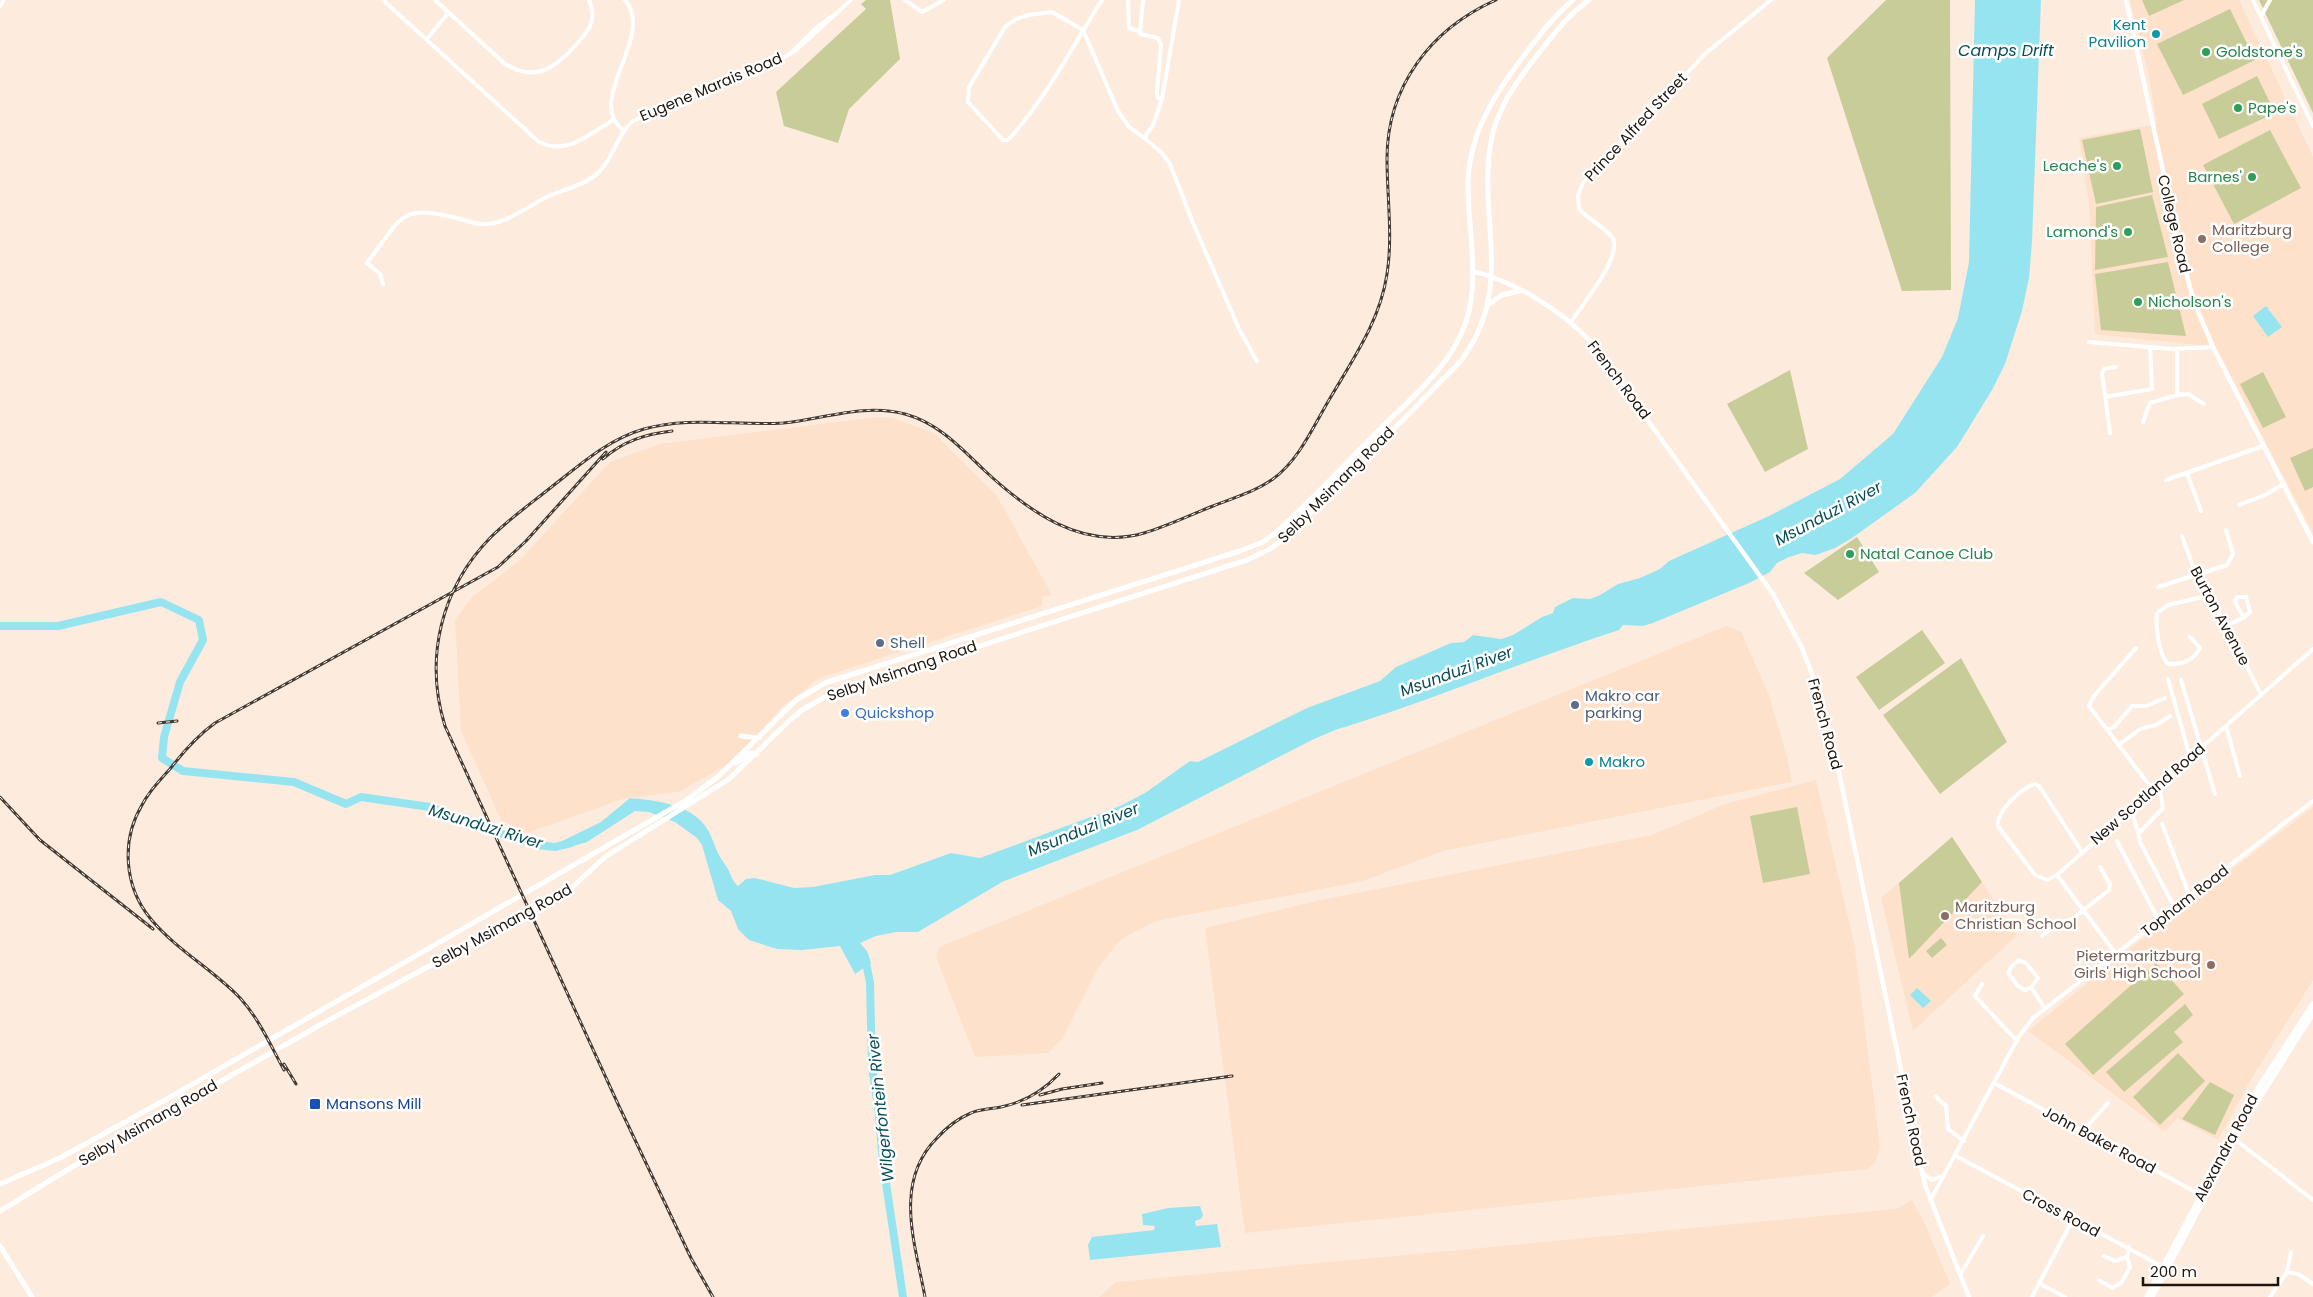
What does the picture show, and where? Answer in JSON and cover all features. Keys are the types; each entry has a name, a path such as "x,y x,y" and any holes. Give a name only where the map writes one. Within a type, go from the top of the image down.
{"main road":[{"name":"Selby Msimang Road","path":"0,1184 60,1158 262,1046 685,801 731,765 796,700 825,683 913,653 954,643 1099,597 1263,542 1285,525 1448,356 1466,321 1472,293 1468,186 1472,153 1478,129 1494,97 1512,72 1551,20 1572,0"},
{"name":"Selby Msimang Road","path":"0,1211 95,1153 268,1054 567,892 605,857 691,804 729,778 757,754 802,710 836,692 1239,562 1268,550 1299,525 1460,362 1476,338 1487,306 1492,276 1489,175 1494,128 1514,85 1562,22 1589,0"},
{"path":"1487,306 1500,296 1520,291"},
{"path":"741,736 759,738"},
{"path":"731,765 750,753 757,754"},
{"name":"Alexandra Road","path":"2234,1139 2259,1087 2313,1004"},
{"name":"Alexandra Road","path":"2152,1297 2165,1268 2234,1139 2313,1013"},
{"path":"0,1246 32,1297"},
{"name":"Alexandra Road","path":"2147,1297 2165,1268"}],"street":[{"path":"0,6 4,0"},
{"path":"383,0 531,136 545,145 567,146 613,120"},
{"path":"435,0 504,63 513,69 531,73 548,69 559,63 587,32 594,16 589,0"},
{"path":"623,130 613,120 614,90 634,23 632,12 625,0"},
{"name":"Eugene Marais Road","path":"383,284 380,274 368,263 396,223 412,213 427,211 440,213 487,225 498,223 548,197 585,182 604,166 623,130 639,118 766,67 803,45 851,0"},
{"path":"905,0 922,12 944,0"},
{"path":"1102,0 1083,30 1038,102 1008,140 1000,137 968,102 969,87 1010,22 1028,15 1047,12 1059,15 1083,30 1118,111 1128,127 1162,153 1170,164 1193,224 1239,329 1257,361"},
{"path":"1128,0 1129,28 1139,31"},
{"path":"1143,0 1139,31 1142,36 1158,38 1161,41 1157,92 1158,98 1162,99"},
{"path":"1144,138 1153,125 1162,99 1179,0"},
{"name":"Prince Alfred Street","path":"1571,322 1610,264 1616,249 1611,237 1579,209 1578,195 1584,183 1706,53 1771,0"},
{"name":"College Road","path":"2126,0 2183,262 2194,302 2213,347 2313,542"},
{"path":"2253,0 2313,126"},
{"path":"2261,16 2270,0"},
{"path":"427,39 448,13"},
{"name":"French Road","path":"1472,271 1492,276 1571,322 1603,356 1773,594 1802,648 1811,671 1832,742 1922,1173 1930,1202 1969,1297"},
{"path":"2090,342 2177,349 2213,347"},
{"path":"2105,397 2152,389 2150,347"},
{"path":"2177,349 2177,395"},
{"path":"2110,433 2103,371 2116,367"},
{"path":"2143,422 2150,403 2177,395 2188,394 2204,404"},
{"path":"2166,480 2263,446"},
{"path":"2187,473 2201,511"},
{"path":"2240,505 2266,495 2284,484"},
{"path":"2158,587 2225,567 2232,560 2233,554 2226,530"},
{"name":"Burton Avenue","path":"2182,536 2196,575 2207,596 2227,625 2261,695"},
{"path":"2190,637 2200,648 2197,653 2182,663 2167,663 2163,656 2157,629 2158,613 2168,605 2207,596"},
{"path":"2227,625 2244,618 2250,612 2246,597 2237,597 2235,602 2244,618"},
{"path":"2136,648 2090,700 2091,709 2153,790"},
{"name":"New Scotland Road","path":"2057,875 2313,649"},
{"path":"2168,679 2190,757"},
{"path":"2181,680 2215,794"},
{"path":"2107,730 2114,727 2132,706 2146,706 2165,698"},
{"path":"2119,745 2140,728 2156,725 2170,716"},
{"path":"2226,726 2240,776"},
{"path":"2082,852 2039,786 2034,784 2027,787 1998,817 1998,826 2034,875 2047,880 2057,875 2116,954"},
{"path":"2138,832 2163,808 2159,784"},
{"name":"Topham Road","path":"1930,1202 2025,1027 2045,1009 2313,801"},
{"path":"2131,808 2140,842 2175,908"},
{"path":"2162,824 2190,897"},
{"path":"2117,841 2159,920"},
{"path":"2042,936 2060,922 2071,920 2109,890 2110,884 2100,867"},
{"path":"2019,960 2027,964 2038,977 2031,987 2025,990 2021,989 2008,973 2019,960"},
{"path":"1982,984 1975,996 2017,1040"},
{"path":"2031,987 2045,1009"},
{"name":"John Baker Road","path":"1994,1083 2203,1196"},
{"path":"1935,1096 1946,1106 1948,1129 1964,1141"},
{"path":"2083,1131 2108,1103"},
{"path":"2234,1139 2313,1200"},
{"name":"Cross Road","path":"1956,1156 2129,1247 2165,1268"},
{"path":"1922,1173 1932,1180 1945,1174"},
{"path":"2032,1297 2073,1219"},
{"path":"1960,1275 1983,1236"},
{"path":"2099,1280 2110,1287 2116,1287 2130,1267 2127,1257 2129,1247"},
{"path":"2270,1297 2287,1272 2291,1252"},
{"path":"2104,1256 2113,1261 2127,1257"},
{"path":"2287,1272 2298,1274 2313,1284"},
{"path":"2040,1284 2065,1297"}],"shaded area":[{"name":"Maritzburg College","path":"2130,0 2239,0 2313,157 2313,533 2216,347 2095,334 2089,204 2079,138 2157,124 2148,73"},
{"path":"878,417 893,418 934,433 997,496 1052,595 1042,597 1042,606 819,678 781,708 734,761 678,792 626,798 527,833 501,820 461,731 455,620 472,597 519,561 610,462 659,444"},
{"path":"1726,626 1741,632 1769,695 1788,761 1792,782 1443,851 1363,881 1156,921 1125,937 1116,945 1098,968 1062,1039 1048,1053 975,1057 936,957 939,947"},
{"path":"1816,780 1854,943 1880,1147 1876,1161 1868,1169 1245,1233 1205,928 1316,901 1652,835 1725,804"},
{"name":"Pietermaritzburg Girls' High School","path":"2313,807 2313,980 2249,1083 2218,1140 2177,1118 2165,1132 2028,1031 2128,950"},
{"name":"Maritzburg Christian School","path":"1952,837 2017,935 1913,1031 1881,898"},
{"path":"1912,1200 1925,1224 1950,1284 1932,1297 1099,1297 1116,1282 1896,1209"}],"green space":[{"path":"866,0 890,0 900,59 849,109 838,143 784,126 776,92 866,9 861,4"},
{"path":"1886,0 1950,0 1951,290 1902,291 1827,58"},
{"path":"2142,0 2184,0 2149,16"},
{"path":"2259,0 2313,0 2313,113"},
{"name":"Goldstone's","path":"2230,9 2255,60 2183,95 2157,44"},
{"name":"Pape's","path":"2257,76 2275,113 2219,139 2202,104"},
{"name":"Leache's","path":"2140,129 2153,192 2096,204 2082,140"},
{"name":"Barnes'","path":"2270,130 2301,188 2234,224 2203,165"},
{"name":"Lamond's","path":"2152,195 2168,257 2095,270 2096,207"},
{"name":"Nicholson's","path":"2168,262 2186,336 2101,330 2095,274"},
{"path":"1790,370 1808,449 1765,472 1727,404"},
{"path":"2263,372 2286,417 2263,428 2240,384"},
{"path":"2313,448 2313,487 2305,491 2290,458"},
{"name":"Natal Canoe Club","path":"1857,537 1879,572 1838,600 1804,573"},
{"path":"1922,630 1945,663 1879,710 1856,677"},
{"path":"1961,658 2007,742 1940,794 1883,715"},
{"path":"1797,807 1810,874 1763,883 1750,816"},
{"path":"1952,837 1982,882 1909,959 1899,883"},
{"path":"1941,938 1947,945 1932,958 1926,951"},
{"path":"2156,963 2184,994 2093,1075 2065,1044"},
{"path":"2185,1004 2193,1015 2174,1032 2183,1042 2124,1092 2106,1072"},
{"path":"2178,1053 2205,1081 2160,1125 2133,1097"},
{"path":"2210,1082 2234,1095 2215,1135 2182,1119"}],"water":[{"name":"Camps Drift","path":"1975,0 2041,0 2032,242 2029,278 2022,311 2005,364 1992,390 1957,447 1915,493 1852,538 1835,548 1816,555 1802,553 1789,557 1777,563 1770,572 1749,583 1653,623 1643,626 1623,625 1619,630 1371,719 1335,730 1312,740 1137,830 1002,882 918,932 896,932 876,936 860,943 867,951 871,963 855,974 840,946 802,950 777,949 749,940 738,929 731,911 718,900 702,845 697,838 675,822 649,812 635,811 587,842 563,849 562,841 601,822 630,798 669,804 695,816 708,830 719,855 738,886 746,879 755,878 794,888 813,887 875,875 890,875 951,853 980,858 1120,806 1145,793 1190,761 1198,762 1307,708 1380,681 1396,667 1451,643 1464,642 1473,635 1501,639 1513,635 1542,617 1553,613 1555,607 1573,598 1590,599 1618,584 1640,578 1660,569 1669,561 1769,516 1840,479 1893,434 1942,357 1958,318 1969,262"},
{"path":"2266,306 2282,327 2268,337 2253,316"},
{"path":"1917,988 1931,1001 1923,1008 1910,995"},
{"path":"1200,1206 1203,1215 1201,1219 1195,1221 1196,1226 1217,1224 1221,1247 1090,1260 1088,1245 1092,1237 1154,1230 1155,1226 1143,1225 1142,1214 1168,1208"}],"waterway":[{"name":"Msunduzi River","path":"0,626 58,626 161,602 199,620 203,640 180,682 164,737 162,758 183,771 294,782 346,804 361,797 430,807 468,823 537,845 555,847 571,843"},
{"name":"Wilgerfontein River","path":"865,957 870,983 872,1067 878,1106 883,1163 903,1297"}],"railway":[{"path":"713,1297 691,1258 618,1104 445,726 436,675 437,650 441,625 449,601 460,578 474,557 498,530 596,452 631,433 661,425 678,423 783,423 874,410 905,414 928,423 948,437 1001,485 1038,513 1057,524 1099,537 1121,537 1144,533 1259,488 1282,471 1298,453 1356,355 1378,308 1389,260 1390,231 1387,159 1389,132 1395,107 1404,84 1417,63 1433,44 1473,12 1496,0"},
{"path":"603,459 619,447 635,439 672,431"},
{"path":"284,1070 259,1024 241,999 171,940 150,918 141,905 131,877 128,863 128,848 135,819 142,805 151,790 185,750 215,723 498,567 526,541 606,452"},
{"path":"158,723 177,721"},
{"path":"0,797 40,840 153,929"},
{"path":"284,1064 296,1084"},
{"path":"925,1297 916,1256 911,1214 911,1193 915,1174 923,1155 941,1134 962,1118 974,1112 1010,1105 1026,1099 1047,1086 1059,1074"},
{"path":"1022,1105 1232,1076"},
{"path":"1040,1095 1062,1089 1102,1083"}],"place":[{"name":"Kent Pavilion","path":"2156,34"},
{"name":"Goldstone's","path":"2206,52"},
{"name":"Pape's","path":"2238,108"},
{"name":"Leache's","path":"2117,166"},
{"name":"Barnes'","path":"2252,177"},
{"name":"Lamond's","path":"2128,232"},
{"name":"Maritzburg College","path":"2202,239"},
{"name":"Nicholson's","path":"2138,302"},
{"name":"Natal Canoe Club","path":"1850,554"},
{"name":"Shell","path":"880,643"},
{"name":"Makro car parking","path":"1575,705"},
{"name":"Quickshop","path":"845,713"},
{"name":"Makro","path":"1589,762"},
{"name":"Maritzburg Christian School","path":"1945,916"},
{"name":"Pietermaritzburg Girls' High School","path":"2211,965"},
{"name":"Mansons Mill","path":"315,1104"}]}
